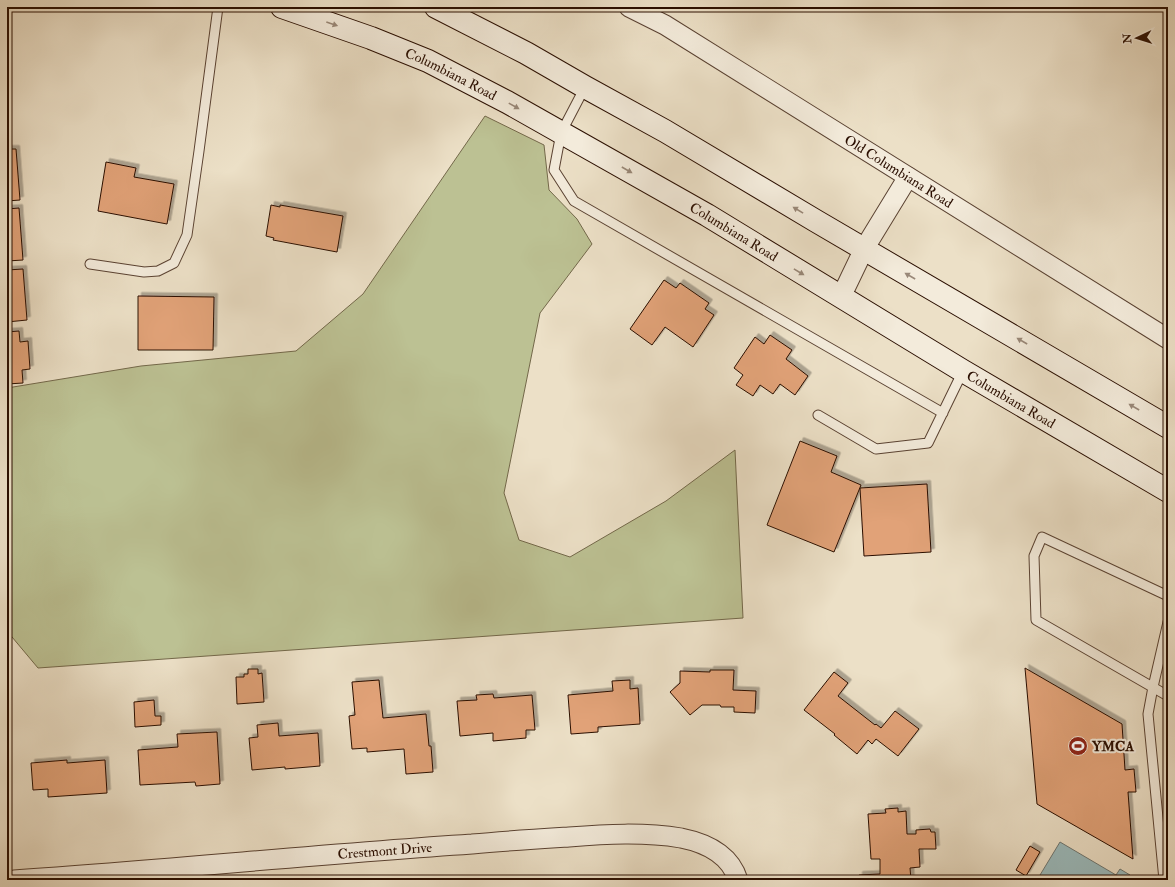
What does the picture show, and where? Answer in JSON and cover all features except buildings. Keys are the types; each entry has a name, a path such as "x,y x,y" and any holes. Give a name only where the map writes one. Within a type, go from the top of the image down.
{"main road":[{"name":"Columbiana Road","path":"282,7 371,38 428,61 501,98 707,215 963,371 1168,491"},
{"path":"436,7 526,53 584,87 665,131 1168,427"}],"street":[{"name":"Old Columbiana Road","path":"628,7 665,25 1168,339"},
{"path":"841,297 864,249 908,176"},
{"name":"Crestmont Drive","path":"14,880 409,848 612,834 660,835 683,839 709,847 720,853 726,859 738,880"}],"lane":[{"path":"90,264 144,272 158,271 174,263 187,235 218,7"},
{"path":"584,87 561,133 554,170 574,201 943,413"},
{"path":"818,416 876,449 928,443 963,371"},
{"path":"1168,596 1042,537 1034,556 1036,620 1168,696"},
{"path":"1164,880 1148,714 1152,687 1168,622"}],"green space":[{"path":"485,116 544,145 549,190 577,219 592,244 540,313 504,493 519,540 570,557 666,501 735,450 743,618 38,668 7,631 7,388 141,366 296,351 363,294"}],"water":[{"path":"1060,842 1116,875 1120,869 1130,875 1130,880 1037,880"}],"place":[{"name":"YMCA","path":"1078,746"}]}
